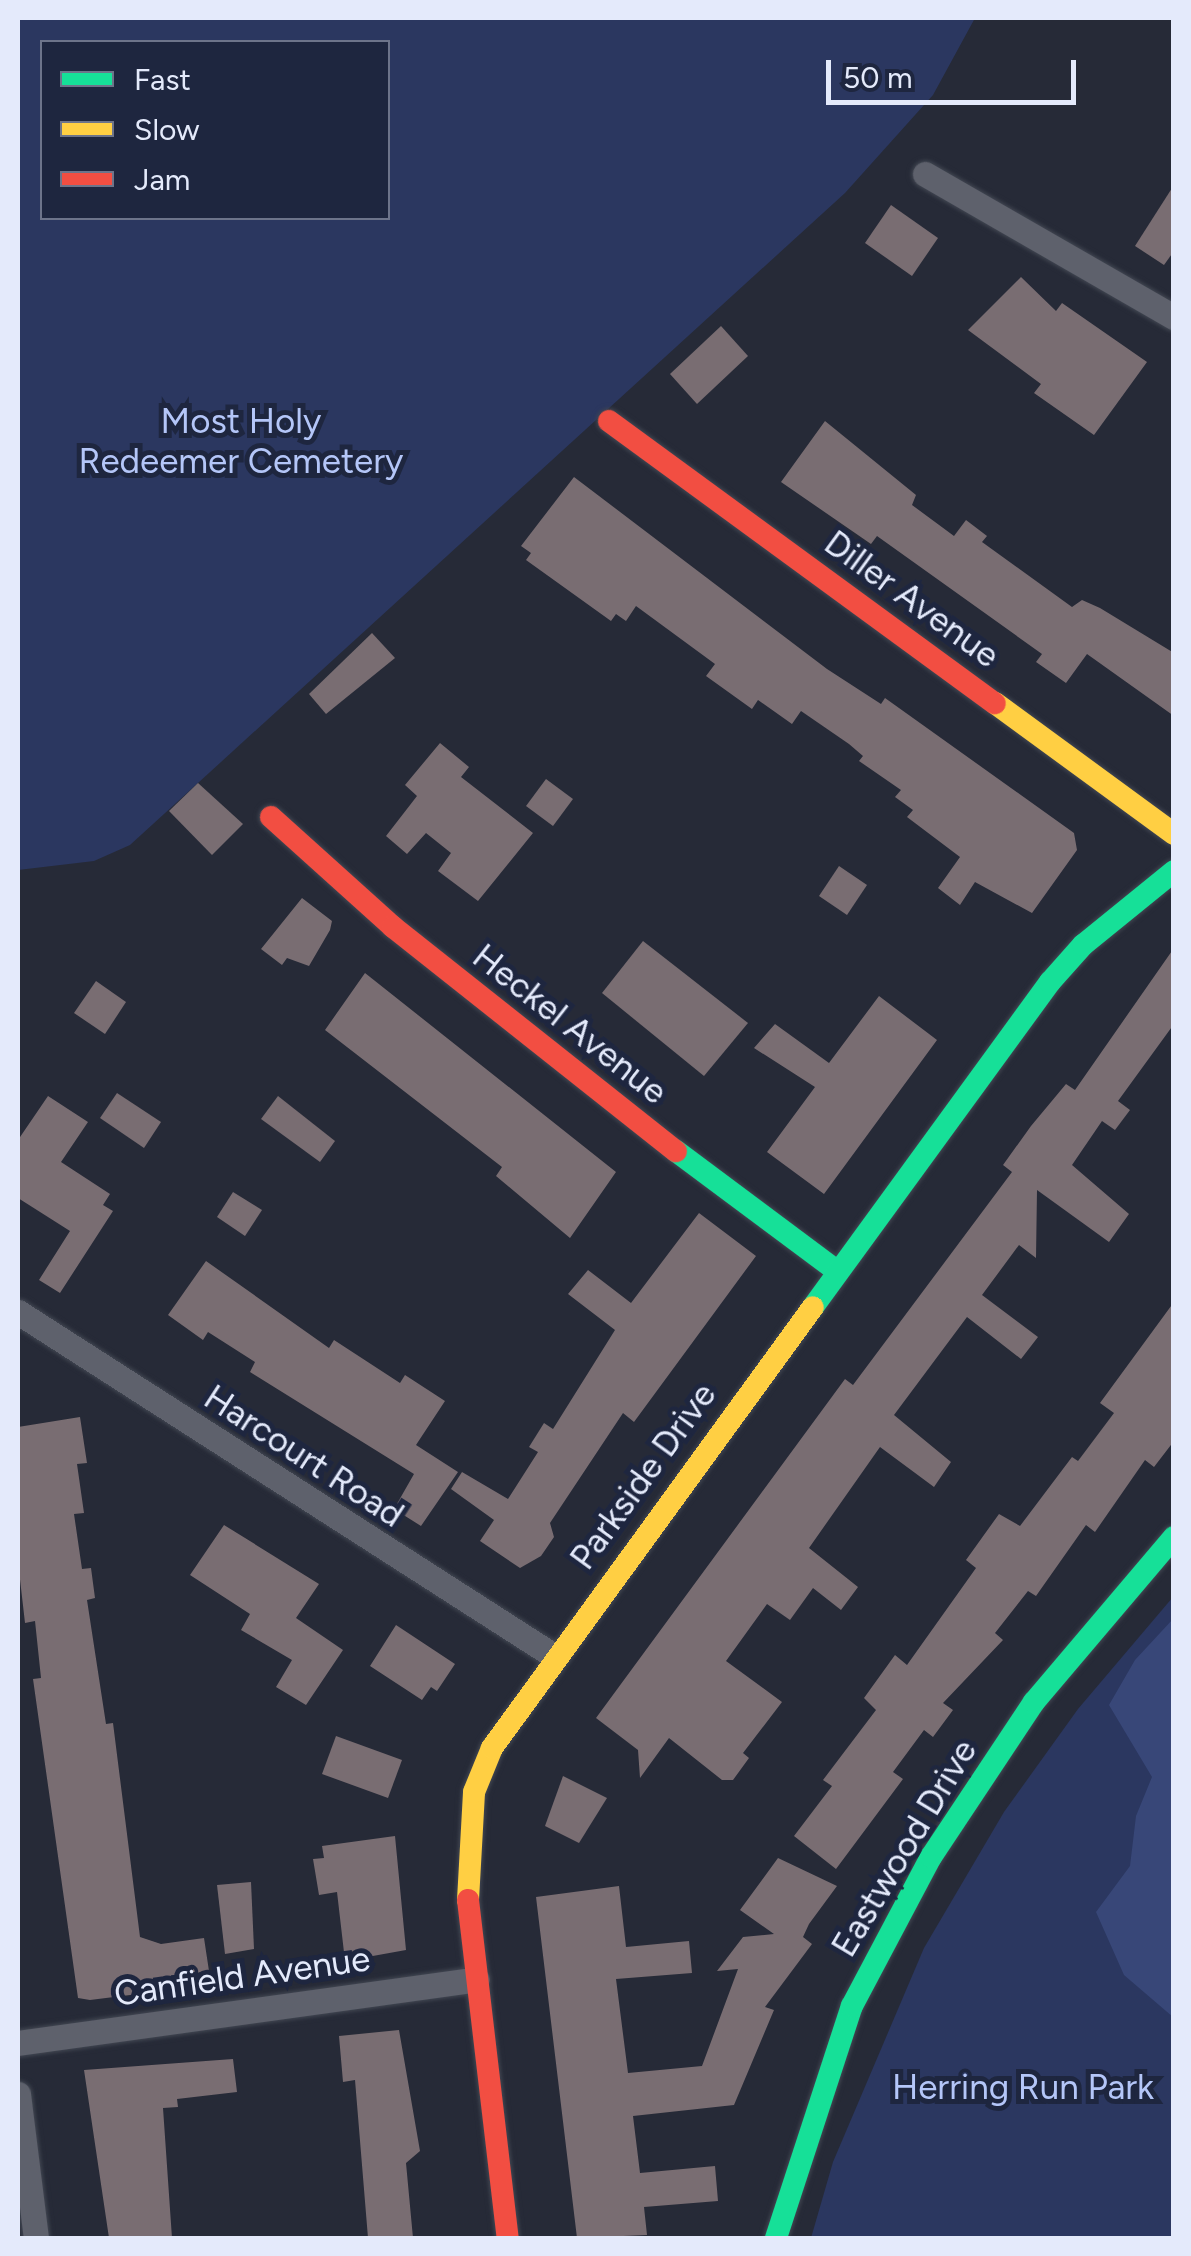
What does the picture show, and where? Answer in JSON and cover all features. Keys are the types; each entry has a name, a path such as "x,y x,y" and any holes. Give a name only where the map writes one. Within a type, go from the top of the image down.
{"street":[{"path":"925,174 1174,317"},
{"name":"Diller Avenue","path":"609,421 1174,834"},
{"name":"Heckel Avenue","path":"271,818 392,927 582,1080 837,1271"},
{"name":"Parkside Drive","path":"508,2238 464,1878 474,1792 492,1748 554,1656 1050,982 1083,945 1174,871"},
{"name":"Harcourt Road","path":"18,1312 554,1656"},
{"name":"Eastwood Drive","path":"776,2238 852,2006 931,1858 1034,1702 1174,1537"},
{"name":"Canfield Avenue","path":"18,2043 477,1979"},
{"path":"18,2094 36,2238"}],"green space":[{"name":"Most Holy Redeemer Cemetery","path":"18,18 975,18 933,95 845,193 130,845 94,861 18,870"},
{"name":"Herring Run Park","path":"1173,1597 1173,2238 811,2238 833,2162 924,1948 1004,1812 1078,1709"}],"shaded area":[{"path":"1173,1619 1173,2017 1124,1975 1096,1912 1130,1866 1136,1816 1152,1777 1109,1705 1135,1660"}],"building":[{"path":"1174,185 1174,251 1164,265 1135,246"},
{"path":"891,205 938,238 912,276 865,243"},
{"path":"1021,277 1056,311 1062,303 1147,362 1094,435 1034,393 1041,384 968,330"},
{"path":"721,326 748,356 697,404 670,374"},
{"path":"825,421 916,495 912,505 954,536 966,520 987,536 982,542 1072,607 1082,600 1100,608 1174,653 1174,716 1087,654 1066,683 1036,662 1042,654 877,536 871,544 781,482"},
{"path":"574,477 827,669 881,704 885,698 1074,833 1077,850 1032,913 975,882 960,905 938,888 960,857 907,817 913,810 895,797 901,790 859,761 863,756 849,744 801,711 792,724 758,700 752,709 706,676 715,664 636,606 626,621 616,614 611,621 526,560 531,553 521,546"},
{"path":"372,633 395,658 326,714 309,694"},
{"path":"440,743 469,767 461,777 533,833 478,901 438,871 451,853 426,833 407,854 386,836 417,796 405,785"},
{"path":"546,779 573,799 553,826 526,806"},
{"path":"198,783 243,824 212,855 169,811"},
{"path":"839,866 867,885 847,915 819,896"},
{"path":"302,898 332,921 330,930 309,966 287,958 282,965 261,949"},
{"path":"643,941 748,1023 704,1076 602,993"},
{"path":"1174,948 1174,1024 1118,1101 1130,1110 1115,1130 1102,1121 1072,1165 1129,1214 1109,1242 1037,1190 1036,1258 1019,1245 982,1295 1038,1337 1021,1359 967,1317 894,1415 951,1462 934,1487 880,1447 809,1548 858,1587 841,1610 813,1588 790,1620 767,1604 726,1661 782,1702 743,1753 749,1758 733,1780 722,1780 669,1738 640,1778 638,1750 596,1718 845,1379 853,1385 1012,1172 1003,1165 1031,1126 1066,1084 1075,1090"},
{"path":"365,973 616,1172 570,1238 496,1176 502,1167 325,1030"},
{"path":"96,981 126,1002 105,1034 74,1013"},
{"path":"879,996 937,1040 824,1194 767,1152 815,1087 754,1048 775,1024 829,1063"},
{"path":"117,1093 161,1122 144,1148 100,1118"},
{"path":"48,1096 88,1122 61,1162 110,1194 103,1205 113,1211 60,1293 39,1280 70,1231 18,1198 18,1140"},
{"path":"278,1096 335,1141 320,1162 261,1119"},
{"path":"233,1192 262,1210 245,1236 217,1217"},
{"path":"699,1213 756,1256 634,1422 623,1413 550,1523 554,1537 541,1556 520,1568 480,1541 494,1520 451,1489 462,1472 508,1499 538,1452 529,1447 544,1423 553,1429 615,1330 568,1294 588,1270 631,1303"},
{"path":"206,1261 329,1348 334,1340 400,1383 405,1375 445,1401 416,1445 458,1472 421,1526 394,1509 414,1474 250,1372 255,1362 208,1332 203,1340 168,1315"},
{"path":"1174,1302 1174,1441 1154,1467 1145,1460 1095,1532 1086,1525 1036,1596 1028,1591 995,1633 1003,1640 943,1703 953,1710 933,1737 924,1730 893,1772 903,1779 836,1869 794,1836 832,1786 823,1780 876,1710 864,1698 895,1655 907,1665 976,1568 966,1560 999,1514 1020,1526 1072,1457 1078,1461 1114,1413 1100,1403"},
{"path":"80,1417 87,1463 77,1464 84,1513 74,1514 82,1569 91,1568 95,1598 87,1600 106,1724 113,1723 140,1937 161,1944 204,1938 209,1971 155,1979 156,1990 146,1993 90,2000 78,1998 33,1679 41,1678 35,1621 25,1623 18,1562 18,1427"},
{"path":"224,1525 319,1584 296,1618 343,1650 306,1705 276,1687 292,1660 241,1630 250,1614 190,1575"},
{"path":"396,1625 455,1664 437,1691 431,1687 422,1700 370,1666"},
{"path":"336,1736 402,1760 388,1798 322,1774"},
{"path":"563,1776 607,1798 579,1843 545,1826"},
{"path":"395,1836 406,1950 345,1961 337,1892 319,1895 313,1859 324,1858 322,1846"},
{"path":"778,1858 837,1886 803,1937 812,1944 765,2007 774,2010 734,2105 633,2116 640,2173 715,2166 718,2201 644,2207 647,2235 577,2238 536,1897 619,1886 626,1947 689,1941 692,1973 616,1979 628,2073 702,2066 738,1969 717,1971 743,1937 774,1934 740,1910"},
{"path":"251,1882 254,1949 225,1954 217,1885"},
{"path":"399,2030 420,2151 406,2163 413,2238 368,2238 355,2080 343,2082 339,2036"},
{"path":"233,2059 237,2092 177,2099 178,2107 163,2108 172,2238 109,2238 84,2070"}],"traffic: fast":[{"path":"813,1307 1050,982 1083,945 1174,871"},
{"path":"676,1151 837,1271"},
{"path":"776,2238 852,2006 931,1857 1034,1702 1174,1537"}],"traffic: slow":[{"path":"995,703 1174,834"},
{"path":"468,1900 474,1792 492,1748 813,1307"}],"traffic: jam":[{"path":"609,421 995,703"},
{"path":"271,817 393,927 676,1151"},
{"path":"468,1900 508,2238"}]}
